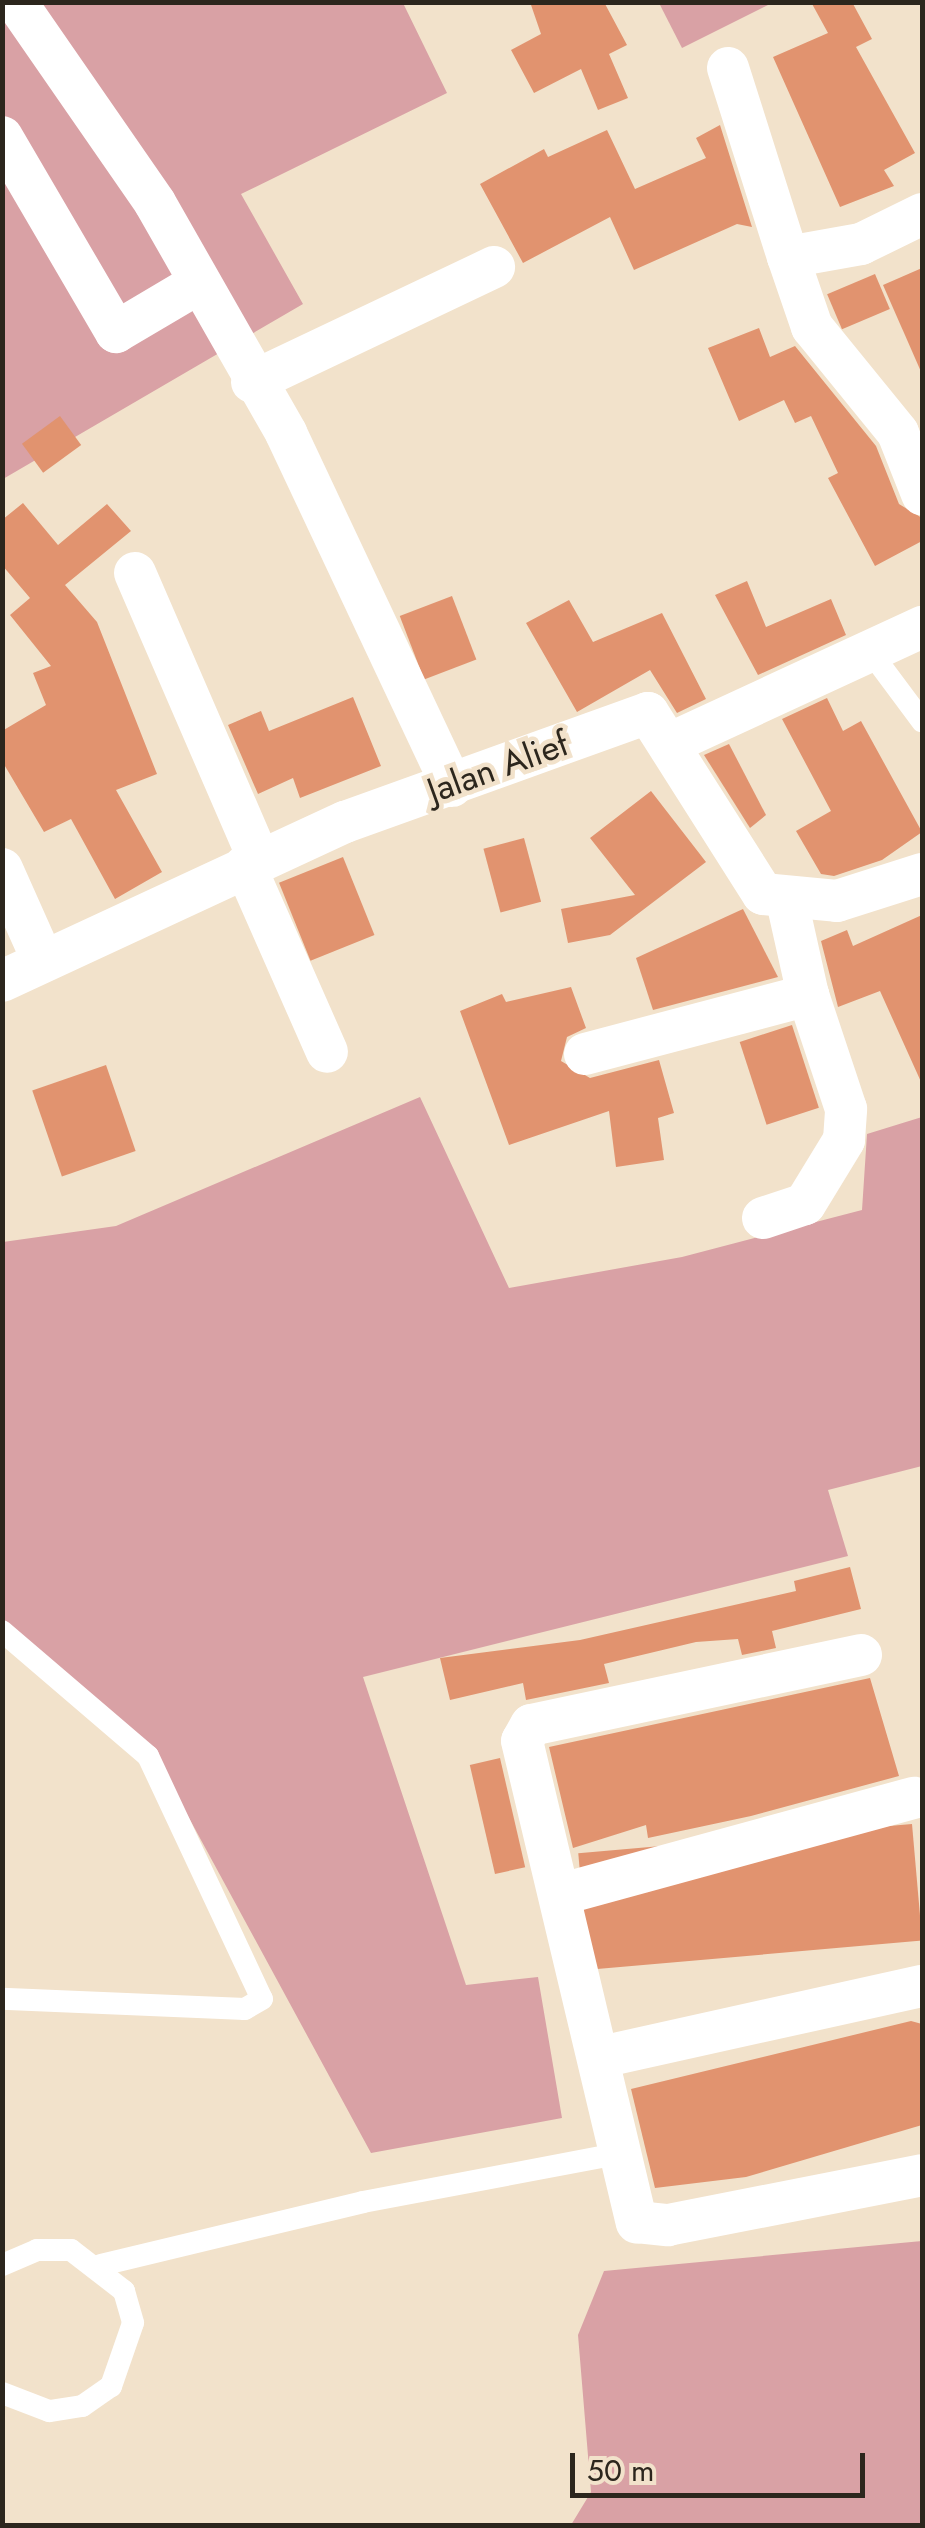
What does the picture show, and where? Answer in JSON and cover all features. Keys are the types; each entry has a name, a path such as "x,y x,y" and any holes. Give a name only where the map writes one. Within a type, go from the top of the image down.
{"street":[{"path":"16,2 199,283 252,382 286,433 452,786"},
{"path":"728,68 812,327 898,433 922,494"},
{"path":"2,138 116,332 199,283"},
{"path":"788,257 861,244 922,214"},
{"path":"252,382 494,267"},
{"path":"136,573 327,1052"},
{"path":"672,743 922,627"},
{"name":"Jalan Alief","path":"2,981 252,863 638,714 656,718 745,877 787,901"},
{"path":"2,869 43,960"},
{"path":"763,1218 805,1204 844,1140 846,1109 808,995 787,901 837,901 922,874"},
{"path":"584,1054 808,995"},
{"path":"860,1655 531,1725 522,1741 600,2057 618,2154 646,2226 922,2175"},
{"path":"562,1894 914,1798"},
{"path":"600,2057 922,1986"}],"lane":[{"path":"868,650 922,721"},
{"path":"2,1631 148,1756 262,1999 245,2010 2,2000"},
{"path":"102,2265 363,2202 618,2154"},
{"path":"2,2266 37,2250 71,2250 102,2265 124,2291 133,2323 111,2386 82,2406 49,2412 2,2393"}],"shaded area":[{"path":"659,2 774,2 682,48 659,3"},
{"path":"3,3 403,3 447,93 241,194 303,304 3,479"},
{"path":"420,1097 509,1288 682,1257 862,1210 867,1134 922,1117 922,1466 828,1490 848,1556 363,1677 466,1985 538,1977 562,2118 371,2153 151,1748 3,1639 3,1242 116,1226"},
{"path":"922,2241 922,2525 571,2525 591,2492 578,2335 604,2271"}],"building":[{"path":"530,2 604,2 627,45 609,54 628,98 598,110 581,69 534,93 511,50 541,34"},
{"path":"811,2 852,2 872,39 856,47 915,153 884,170 894,186 840,207 773,57 828,33"},
{"path":"720,125 752,227 737,224 634,270 610,217 523,263 480,184 544,149 548,157 607,130 635,189 706,158 696,138"},
{"path":"922,268 922,374 883,285"},
{"path":"875,274 890,309 842,329 827,294"},
{"path":"759,328 770,357 795,346 876,446 899,504 922,518 922,541 875,566 828,478 838,473 811,416 795,423 784,400 739,421 708,348"},
{"path":"60,416 81,445 43,473 22,444"},
{"path":"23,503 58,545 107,504 131,531 65,585 97,622 157,774 116,790 162,872 115,899 71,819 44,832 2,761 2,731 46,705 33,673 51,666 10,615 30,598 2,565 2,520"},
{"path":"747,581 766,627 831,599 846,635 758,675 715,595"},
{"path":"452,596 476,659 424,680 400,616"},
{"path":"569,600 593,642 662,613 706,699 677,713 650,670 577,712 526,623"},
{"path":"353,697 381,766 300,798 293,778 258,794 228,725 261,711 269,731"},
{"path":"827,698 843,731 861,721 922,832 882,860 834,876 821,874 796,831 831,811 782,719"},
{"path":"729,744 766,815 750,828 704,755"},
{"path":"651,791 706,862 610,935 568,943 561,909 635,895 590,838"},
{"path":"524,838 541,902 501,913 483,849"},
{"path":"343,857 374,935 310,961 279,883"},
{"path":"743,909 778,977 653,1010 636,958"},
{"path":"922,915 922,1084 880,991 838,1007 821,941 847,930 853,946"},
{"path":"571,987 586,1028 567,1037 561,1061 590,1078 659,1060 674,1113 658,1118 664,1160 616,1167 609,1111 509,1145 460,1011 502,994 506,1002"},
{"path":"792,1025 819,1108 767,1125 740,1042"},
{"path":"106,1065 136,1151 62,1176 32,1090"},
{"path":"850,1567 861,1609 772,1631 776,1648 742,1655 738,1639 696,1642 604,1664 609,1683 526,1700 523,1683 450,1700 440,1658 580,1640 796,1591 794,1581"},
{"path":"870,1678 899,1776 751,1816 648,1838 646,1825 573,1848 549,1747"},
{"path":"500,1758 525,1867 495,1874 470,1765"},
{"path":"912,1824 922,1941 588,1970 578,1853"},
{"path":"911,2021 922,2024 922,2125 746,2177 655,2188 631,2089"}]}
